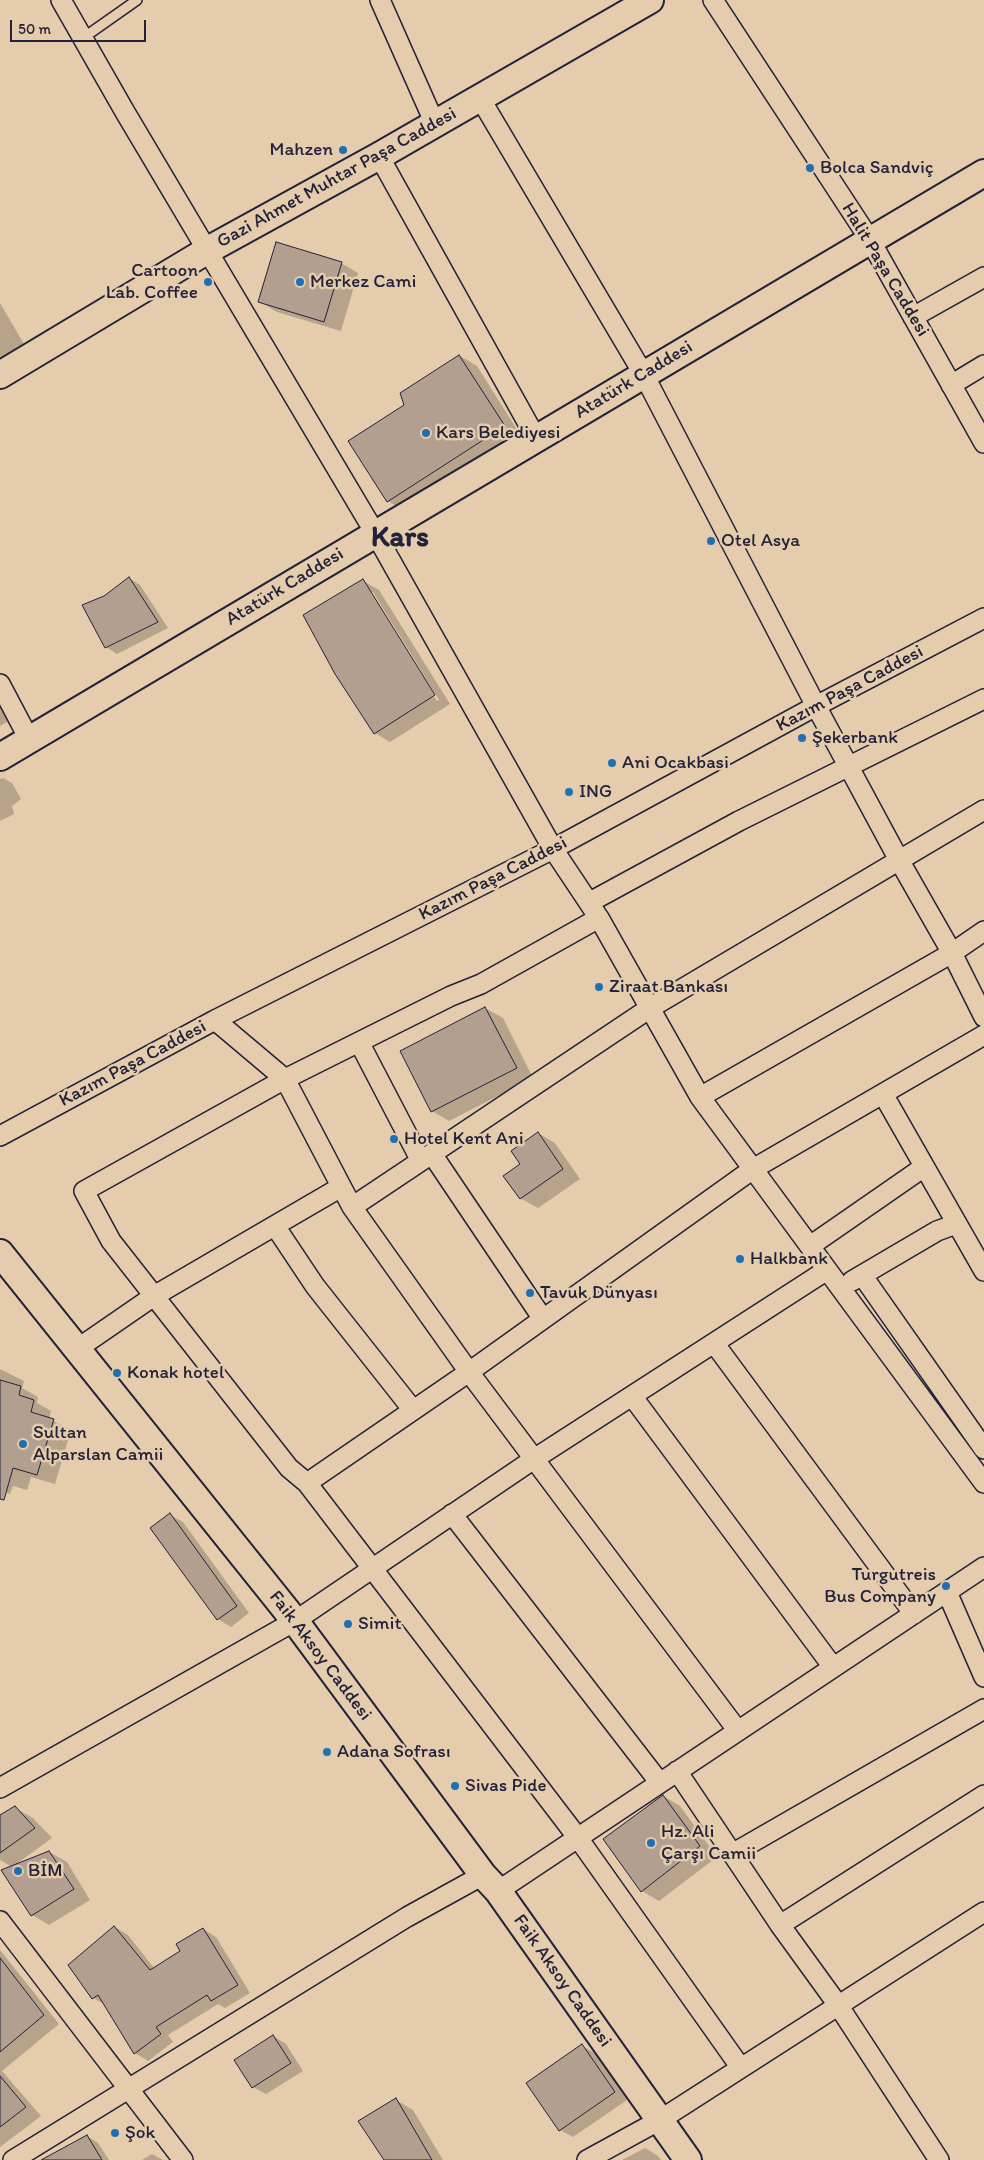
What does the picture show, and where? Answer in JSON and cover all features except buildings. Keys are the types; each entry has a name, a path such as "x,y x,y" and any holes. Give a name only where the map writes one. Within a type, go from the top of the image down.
{"street":[{"path":"61,0 375,533 553,849 590,902 700,1097 984,1483"},
{"path":"380,0 436,124"},
{"name":"Gazi Ahmet Muhtar Paşa Caddesi","path":"0,375 208,250 436,124 650,0"},
{"name":"Halit Paşa Caddesi","path":"713,0 870,240 984,443"},
{"path":"480,98 644,374 816,706 952,953 984,1017"},
{"path":"379,156 536,438"},
{"name":"Atatürk Caddesi","path":"0,757 984,173"},
{"path":"913,317 984,277"},
{"path":"951,384 984,365"},
{"name":"Kazım Paşa Caddesi","path":"0,1136 215,1020 553,849 816,706 984,618"},
{"path":"0,684 30,739"},
{"path":"590,902 739,821 849,768 984,699"},
{"path":"352,1207 650,1008 984,810"},
{"path":"599,918 481,984 451,996 286,1079 84,1191 111,1241 289,1468 307,1483 578,1838 741,2068"},
{"path":"700,1097 952,953 984,931"},
{"path":"215,1020 286,1079 352,1207 469,1372 738,1731"},
{"path":"307,1483 469,1372 753,1169 984,1035"},
{"path":"360,1042 426,1157 543,1319"},
{"path":"883,1094 956,1224 984,1269"},
{"path":"810,1246 924,1167"},
{"path":"77,1349 154,1296 341,1187"},
{"path":"840,1288 937,1231 956,1224"},
{"path":"275,1226 315,1286 413,1410"},
{"name":"Faik Aksoy Caddesi","path":"0,1253 295,1621 491,1883 688,2160"},
{"path":"0,1788 295,1621 534,1459 827,1270"},
{"path":"862,1275 984,1449"},
{"path":"714,1343 914,1614"},
{"path":"632,1396 833,1667"},
{"path":"452,1514 660,1783"},
{"path":"13,2160 407,1917 491,1883 578,1838 984,1567"},
{"path":"947,1592 984,1677"},
{"path":"732,1854 984,1709"},
{"path":"677,1772 780,1925 838,2005 939,2160"},
{"path":"780,1925 984,1795"},
{"path":"587,2160 660,2120 984,1912"},
{"path":"0,1921 183,2160"}],"lane":[{"path":"83,38 137,0"}],"place":[{"name":"Mahzen","path":"343,150"},
{"name":"Bolca Sandviç","path":"810,168"},
{"name":"Cartoon Lab. Coffee","path":"208,282"},
{"name":"Merkez Cami","path":"300,282"},
{"name":"Kars Belediyesi","path":"426,433"},
{"name":"Otel Asya","path":"711,541"},
{"name":"Şekerbank","path":"802,738"},
{"name":"Ani Ocakbasi","path":"612,763"},
{"name":"ING","path":"569,792"},
{"name":"Ziraat Bankası","path":"599,987"},
{"name":"Hotel Kent Ani","path":"394,1139"},
{"name":"Halkbank","path":"740,1259"},
{"name":"Tavuk Dünyası","path":"530,1293"},
{"name":"Konak hotel","path":"117,1373"},
{"name":"Sultan Alparslan Camii","path":"23,1444"},
{"name":"Turgutreis Bus Company","path":"946,1586"},
{"name":"Simit","path":"348,1624"},
{"name":"Adana Sofrası","path":"327,1752"},
{"name":"Sivas Pide","path":"455,1786"},
{"name":"Hz. Ali Çarşı Camii","path":"651,1843"},
{"name":"BİM","path":"18,1871"},
{"name":"Şok","path":"115,2133"}],"district":[{"name":"Kars","path":"400,539"}]}
